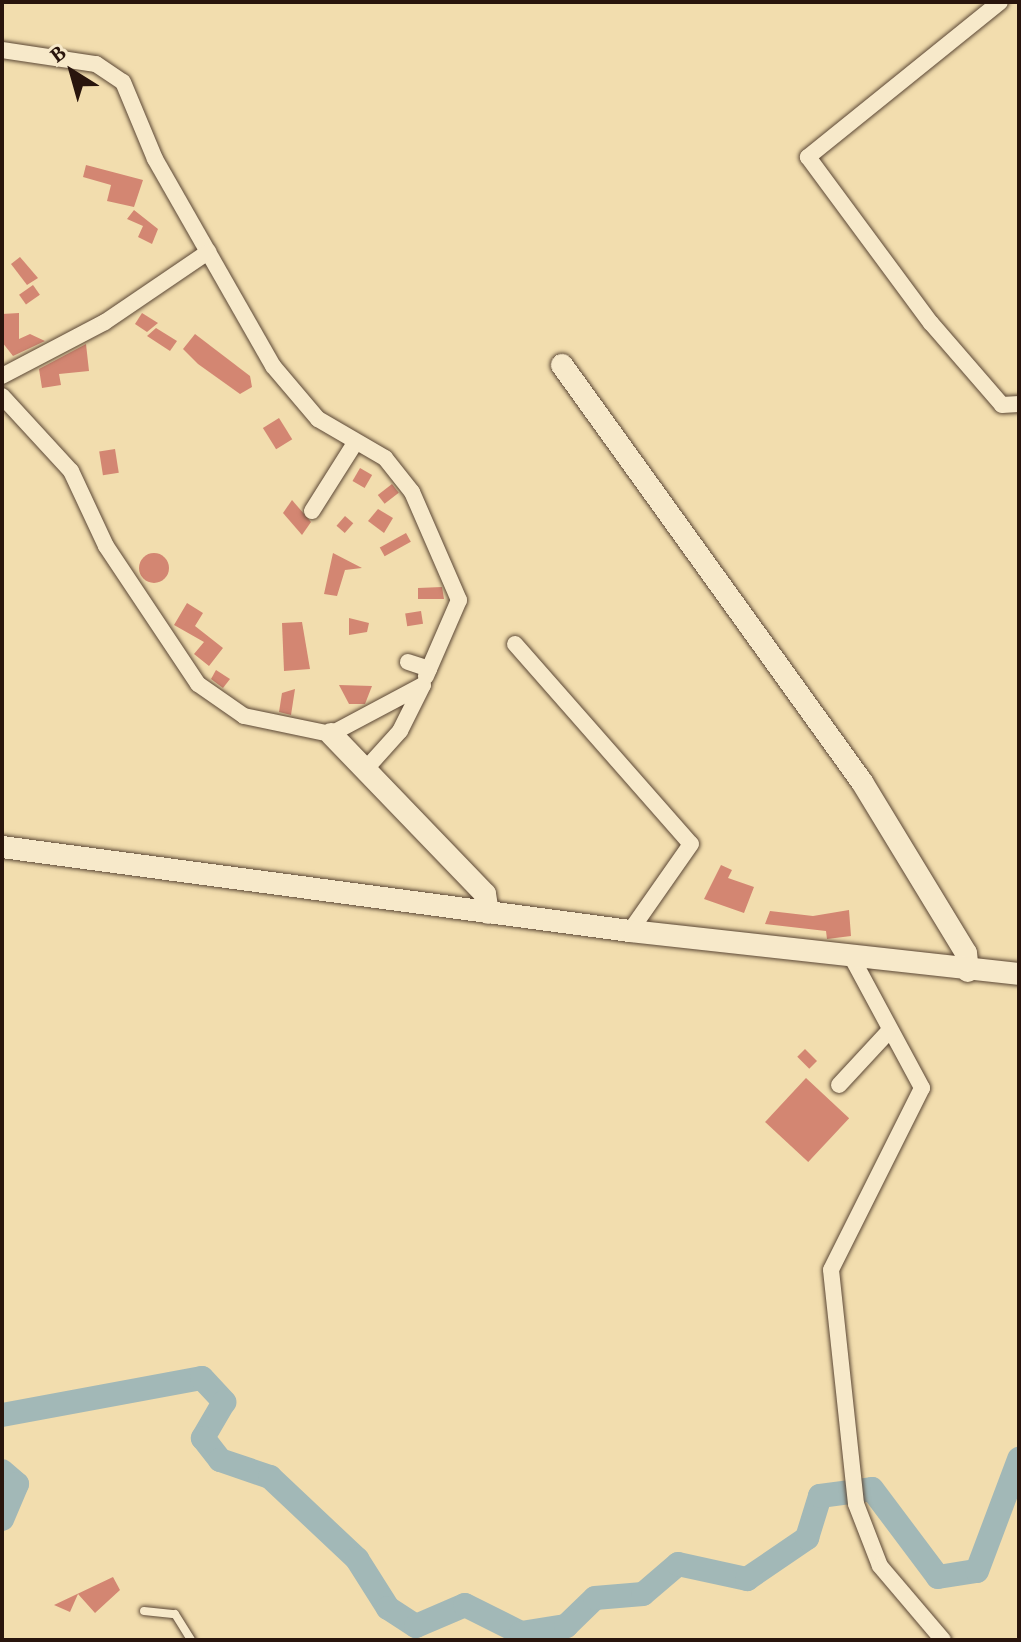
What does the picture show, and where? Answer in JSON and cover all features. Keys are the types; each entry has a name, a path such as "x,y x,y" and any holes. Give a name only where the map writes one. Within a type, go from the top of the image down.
{"street":[{"path":"1000,2 808,157 931,323 1002,405 1019,404"},
{"path":"2,50 96,64 123,82 208,252 292,392 355,443 385,458 412,492 459,600 400,731 364,771"},
{"path":"2,376 105,322 208,252"},
{"path":"562,365 862,782 966,953 968,971"},
{"path":"2,396 71,471 106,546 198,684 244,716 331,734 485,894 488,913"},
{"path":"312,511 355,443"},
{"path":"515,644 691,844 630,931"},
{"path":"408,662 426,677"},
{"path":"331,734 426,677"},
{"path":"2,847 630,931 968,971 1019,974"},
{"path":"851,956 922,1088 831,1270 856,1504 880,1566 943,1640"},
{"path":"839,1085 890,1030"}],"lane":[{"path":"144,1611 175,1614 191,1640"}],"building":[{"path":"86,165 143,180 134,207 107,201 111,185 83,177"},
{"path":"134,210 158,229 152,244 138,237 143,226 127,219"},
{"path":"20,257 38,278 27,285 11,264"},
{"path":"33,285 40,295 26,305 19,295"},
{"path":"19,313 19,339 30,334 45,341 13,356 2,342 2,314"},
{"path":"142,313 158,323 147,332 135,324"},
{"path":"156,328 177,341 170,351 147,336"},
{"path":"195,334 250,376 252,387 240,394 198,364 183,349"},
{"path":"86,344 89,371 59,374 61,385 42,388 39,369"},
{"path":"279,418 292,439 276,449 263,428"},
{"path":"115,449 119,473 103,475 99,452"},
{"path":"360,468 372,475 365,488 352,481"},
{"path":"392,484 399,493 385,504 378,495"},
{"path":"292,500 311,522 302,535 283,513"},
{"path":"378,509 393,518 384,533 368,521"},
{"path":"345,516 353,523 345,533 336,526"},
{"path":"406,533 411,542 385,556 380,548"},
{"path":"154,553 165,557 169,568 165,579 154,583 143,579 139,568 143,557"},
{"path":"333,553 362,568 345,570 337,596 324,594"},
{"path":"442,587 444,599 418,599 418,588"},
{"path":"187,603 203,613 195,626 223,648 209,666 194,654 204,642 174,625"},
{"path":"421,611 423,624 407,626 405,614"},
{"path":"349,618 369,623 367,632 349,635"},
{"path":"302,622 310,669 284,671 282,623"},
{"path":"216,670 230,679 223,688 211,679"},
{"path":"339,685 372,686 365,704 349,704"},
{"path":"295,689 291,715 279,712 282,693"},
{"path":"721,865 732,870 728,878 754,887 744,913 704,899"},
{"path":"849,910 851,936 827,939 826,931 765,924 770,911 813,916"},
{"path":"805,1049 817,1061 809,1069 797,1057"},
{"path":"806,1078 849,1118 808,1162 765,1122"},
{"path":"113,1577 120,1590 95,1613 78,1594 70,1612 54,1605"}],"waterway":[{"path":"2,1415 202,1378 224,1402 203,1438 220,1460 270,1477 357,1559 388,1608 416,1626 465,1605 521,1633 566,1626 595,1598 643,1594 678,1564 747,1579 807,1538 820,1496 872,1489 938,1577 977,1571 1019,1459"},
{"path":"2,1471 17,1484 2,1519"}]}
